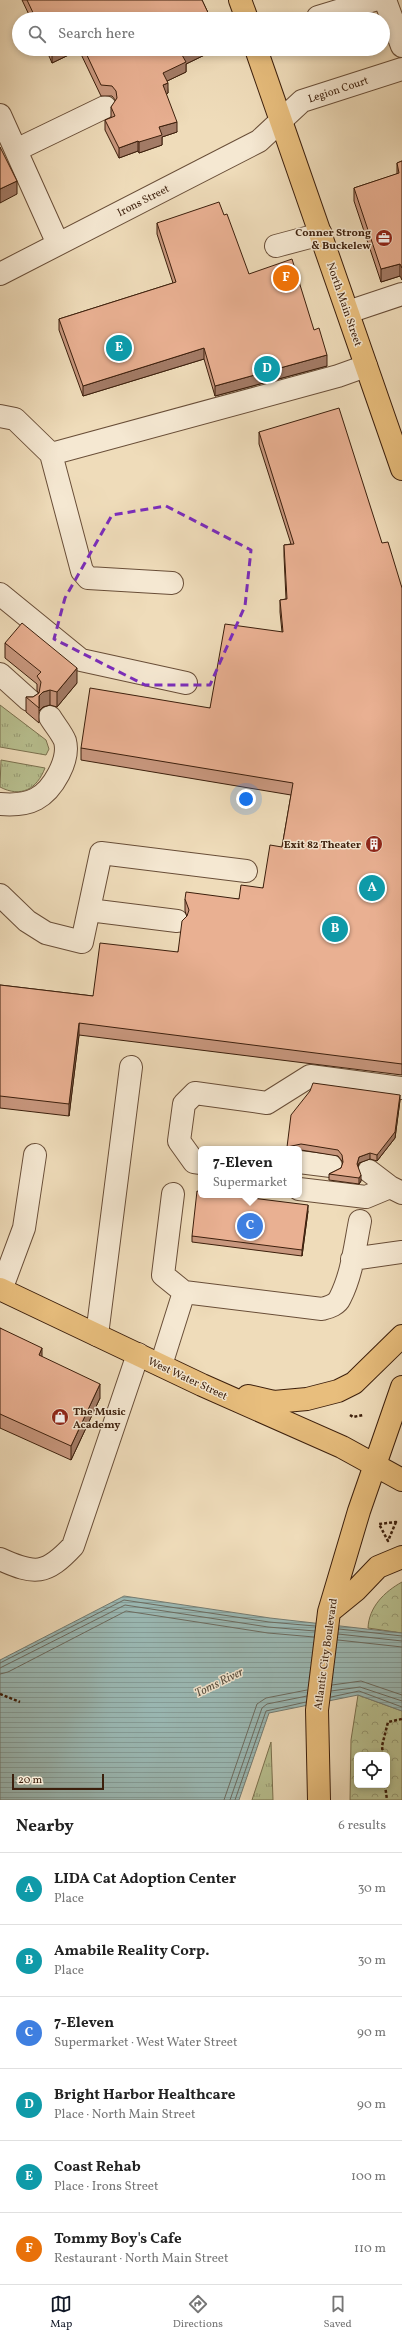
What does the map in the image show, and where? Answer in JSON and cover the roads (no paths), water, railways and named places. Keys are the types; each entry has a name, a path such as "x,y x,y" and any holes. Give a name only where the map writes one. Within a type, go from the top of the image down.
{"main road":[{"path":"240,0 244,12"},
{"name":"North Main Street","path":"258,56 402,469"},
{"name":"West Water Street","path":"1,1289 202,1385 342,1448 402,1480"},
{"path":"202,1385 274,1402 313,1397 338,1391 354,1383 402,1336"},
{"path":"376,1466 402,1387"},
{"name":"Atlantic City Boulevard","path":"318,1800 317,1710 329,1612 335,1586 376,1466"},
{"path":"329,1612 378,1567 395,1549"}],"street":[{"path":"334,12 374,0"},
{"path":"385,0 389,12"},
{"path":"390,14 402,46"},
{"name":"Legion Court","path":"281,120 302,101 402,69"},
{"path":"16,150 105,107"},
{"path":"0,115 58,244"},
{"name":"Irons Street","path":"0,274 259,141 281,120"},
{"path":"276,246 321,234"},
{"path":"348,312 402,294"},
{"path":"51,454 338,376 366,366"},
{"path":"0,416 15,419 51,454 82,571 88,578 172,583"},
{"path":"0,594 81,660 186,683"},
{"path":"0,674 29,700"},
{"path":"0,804 16,806 36,799 52,786 63,763 65,741 50,717"},
{"path":"0,895 27,921 46,933 82,942 100,853 246,871"},
{"path":"89,910 177,921"},
{"path":"98,1335 131,1068"},
{"path":"198,1163 194,1162 179,1142 184,1104 195,1093 267,1102 310,1076 402,1088"},
{"path":"1,1289 24,1228 35,1154"},
{"path":"302,1163 330,1173 302,1176"},
{"path":"364,1177 396,1190"},
{"path":"302,1189 366,1197 396,1190"},
{"path":"173,1194 163,1276 184,1292 322,1309 332,1306 340,1299 352,1259 360,1221"},
{"path":"352,1259 402,1252"},
{"path":"161,1365 184,1292"},
{"path":"0,1559 24,1570 40,1570 59,1560 73,1546 138,1354"}],"water":[{"name":"Toms River","path":"124,1596 270,1618 402,1633 402,1711 358,1695 269,1713 239,1800 0,1800 0,1660"}],"place":[{"name":"Conner Strong & Buckelew","path":"384,238"},
{"name":"Tommy Boy's Cafe","path":"286,278"},
{"name":"Coast Rehab","path":"119,348"},
{"name":"Bright Harbor Healthcare","path":"267,369"},
{"name":"Exit 82 Theater","path":"374,844"},
{"name":"LIDA Cat Adoption Center","path":"372,888"},
{"name":"Amabile Reality Corp.","path":"335,929"},
{"name":"7-Eleven","path":"250,1226"},
{"name":"The Music Academy","path":"60,1417"}]}
